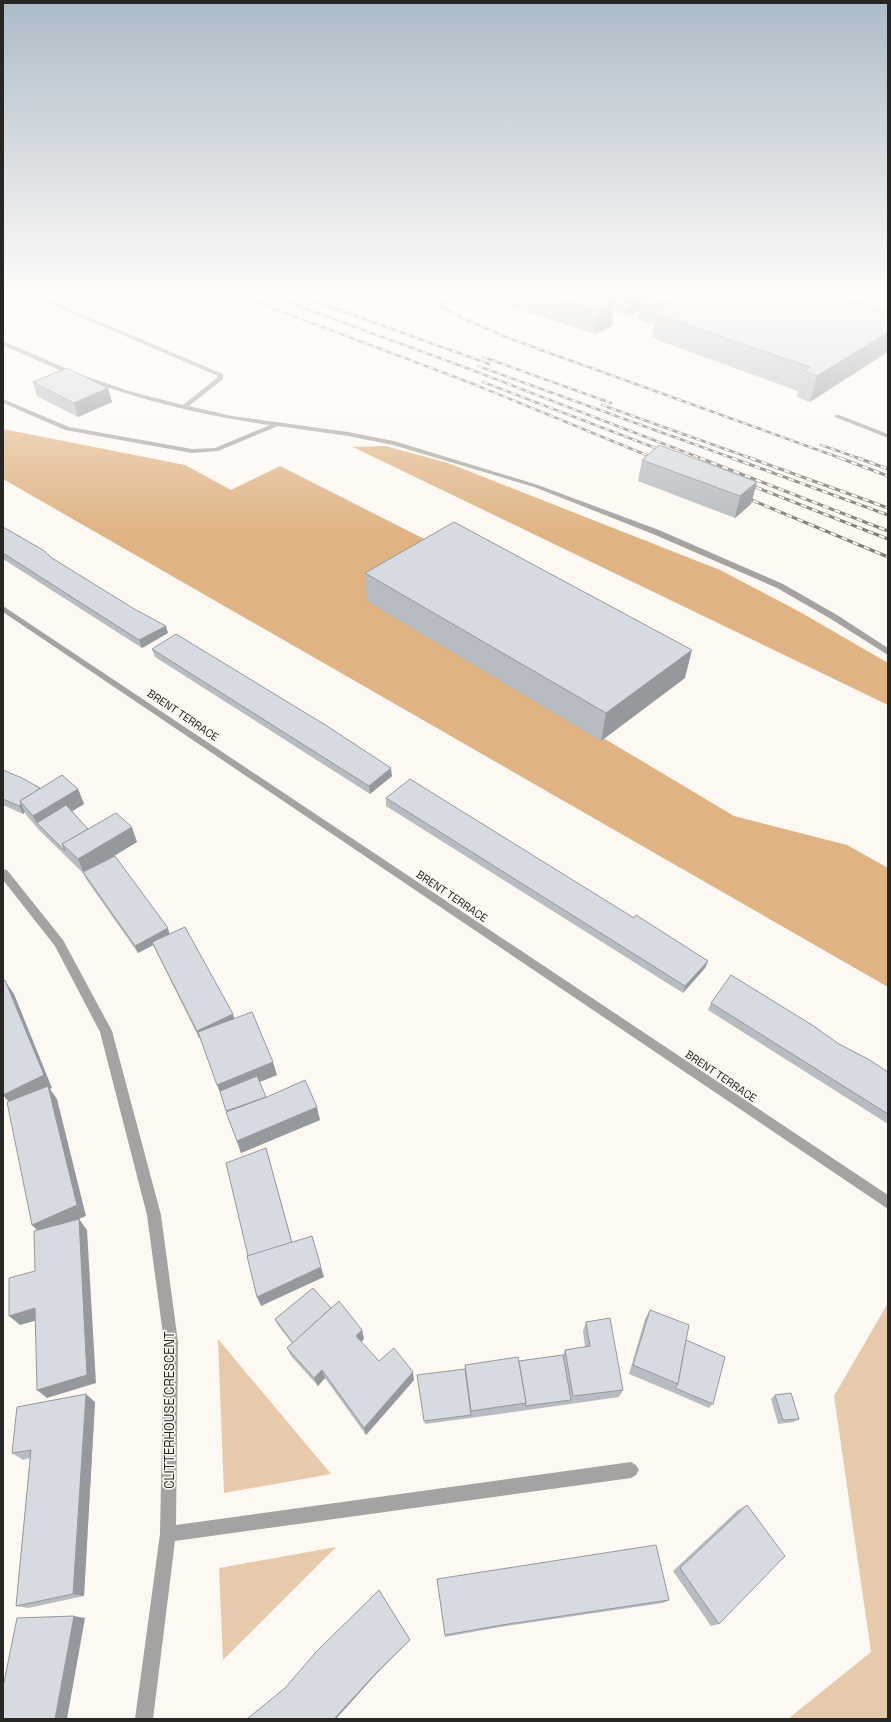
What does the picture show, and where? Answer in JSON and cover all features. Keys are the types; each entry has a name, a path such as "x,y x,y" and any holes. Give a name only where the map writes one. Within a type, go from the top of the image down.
{"street":[{"path":"75,373 127,392 184,408 276,425 348,434 394,443 536,486 656,532 780,586 834,617 888,652"},
{"path":"184,408 222,378 221,375 217,373"},
{"path":"3,401 67,429 192,451 216,450 276,425"},
{"path":"837,416 888,436"},
{"name":"BRENT TERRACE","path":"3,608 888,1203"},
{"name":"CLITTERHOUSE CRESCENT","path":"3,873 59,943 106,1031 154,1215 171,1342 168,1534 144,1719"},
{"path":"168,1534 631,1470"}],"shaded area":[{"path":"3,429 185,465 231,490 280,466 456,555 372,600 734,816 847,845 888,868 888,987 3,479"},
{"path":"385,446 448,463 720,570 800,612 888,663 888,705 353,447"},
{"path":"888,1303 888,1719 788,1719 871,1652 834,1396"},
{"path":"218,1339 331,1474 224,1493"},
{"path":"336,1547 223,1660 219,1568"}],"building":[{"path":"54,373 78,373 108,388 74,403 33,382"},
{"path":"810,373 821,373 817,376"},
{"path":"659,445 757,482 740,496 642,460"},
{"path":"454,522 692,650 606,713 365,573"},
{"path":"3,527 43,550 52,558 136,610 166,626 139,640 3,553"},
{"path":"176,634 327,726 391,768 369,786 152,649"},
{"path":"3,770 40,788 20,801 21,804 19,806 3,799"},
{"path":"62,775 78,789 33,816 20,801"},
{"path":"410,779 634,918 636,915 708,961 685,986 386,798"},
{"path":"66,805 88,829 62,844 65,851 37,823"},
{"path":"116,813 132,827 78,859 62,844"},
{"path":"115,856 168,928 135,946 83,872"},
{"path":"185,927 233,1014 197,1031 152,942"},
{"path":"731,975 812,1025 839,1044 868,1059 888,1072 888,1114 711,1003"},
{"path":"5,980 44,1075 3,1095 3,981"},
{"path":"252,1012 273,1062 217,1085 198,1032"},
{"path":"257,1076 266,1097 226,1111 220,1091"},
{"path":"305,1080 317,1107 237,1141 226,1112 267,1097"},
{"path":"48,1086 77,1205 32,1225 7,1102"},
{"path":"266,1148 292,1243 248,1256 226,1163"},
{"path":"79,1219 87,1375 37,1390 35,1308 9,1316 9,1278 35,1271 34,1231"},
{"path":"312,1236 321,1267 257,1297 247,1256"},
{"path":"313,1288 331,1308 293,1343 275,1319"},
{"path":"339,1301 362,1330 356,1336 379,1361 394,1348 413,1372 364,1428 322,1370 314,1378 287,1348"},
{"path":"650,1310 689,1325 678,1384 633,1365"},
{"path":"610,1318 623,1390 573,1396 565,1350 590,1346 586,1322"},
{"path":"686,1340 725,1357 713,1404 675,1388 678,1384"},
{"path":"563,1355 571,1400 525,1406 526,1403 519,1361"},
{"path":"518,1357 526,1403 471,1411 465,1365"},
{"path":"465,1369 471,1415 424,1421 417,1375"},
{"path":"791,1393 799,1419 783,1420 775,1395"},
{"path":"86,1394 73,1594 16,1606 31,1450 12,1453 17,1407"},
{"path":"747,1505 785,1556 719,1624 680,1568"},
{"path":"656,1545 669,1600 445,1635 437,1579"},
{"path":"379,1590 410,1640 378,1671 334,1719 247,1719 285,1688 316,1652"},
{"path":"74,1616 55,1719 3,1719 3,1687 17,1618"}],"railway":[{"path":"445,373 656,459"},
{"path":"481,373 703,459"},
{"path":"498,373 735,459"},
{"path":"529,373 611,403"},
{"path":"606,373 843,459"},
{"path":"483,382 666,452"},
{"path":"602,405 753,459"},
{"path":"821,445 861,459"},
{"path":"653,458 657,460"},
{"path":"700,458 888,531"},
{"path":"732,458 888,515"},
{"path":"750,458 888,508"},
{"path":"840,458 888,476"},
{"path":"858,458 888,469"},
{"path":"745,483 888,539"},
{"path":"742,496 888,557"}]}
